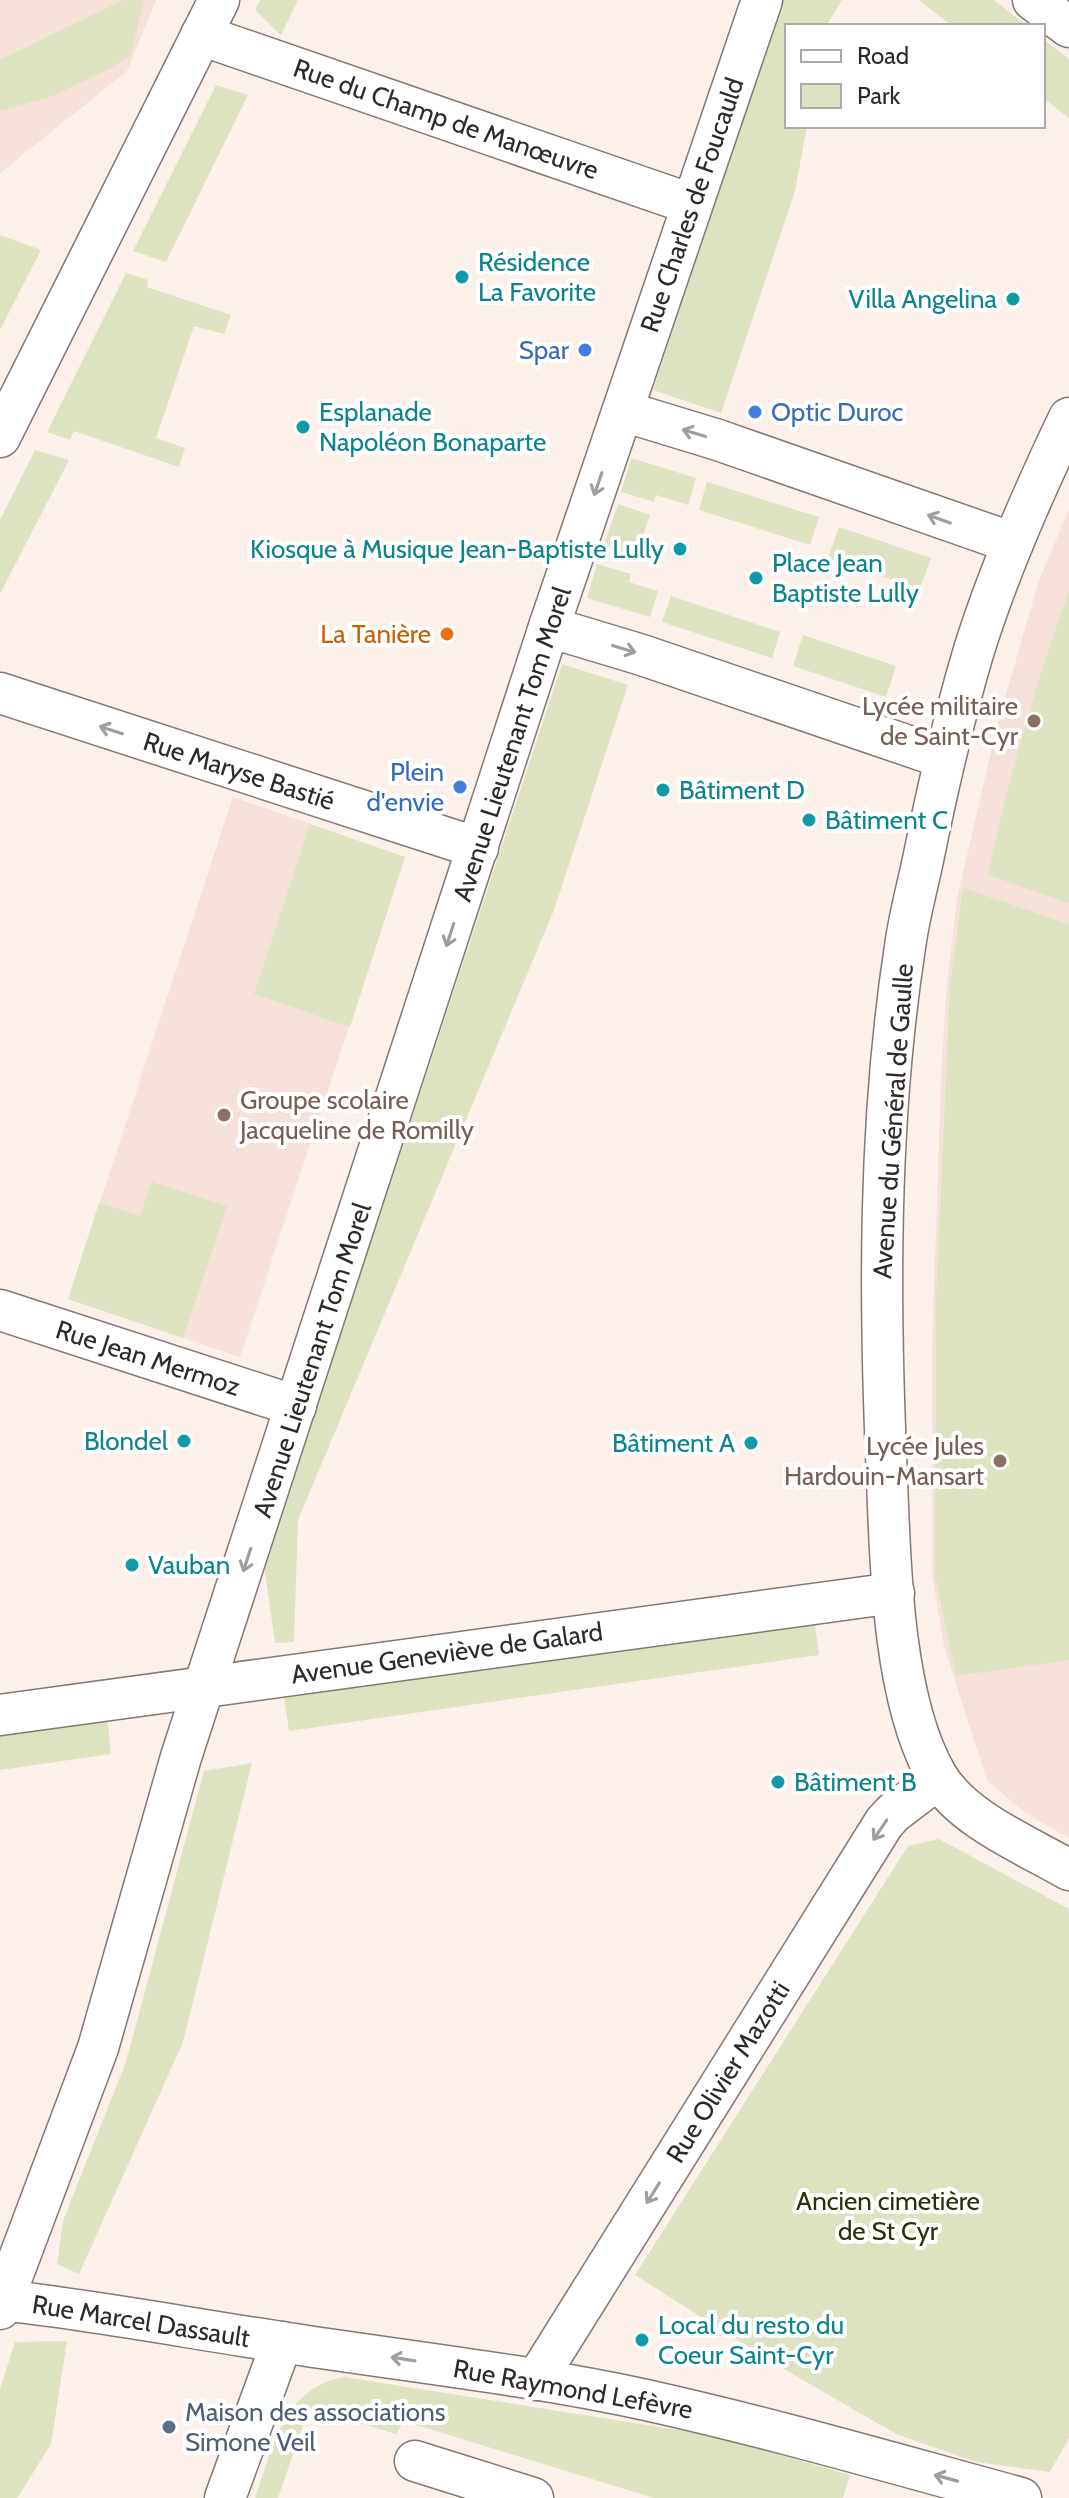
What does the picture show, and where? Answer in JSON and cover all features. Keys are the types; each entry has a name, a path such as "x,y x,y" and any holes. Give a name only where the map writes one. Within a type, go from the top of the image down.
{"street":[{"path":"0,437 219,0"},
{"name":"Rue Charles de Foucauld","path":"623,411 762,0"},
{"path":"1033,0 1069,27"},
{"name":"Rue du Champ de Manœuvre","path":"201,35 691,204"},
{"path":"623,411 718,440 1013,543"},
{"name":"Avenue Lieutenant Tom Morel","path":"1,2303 98,2048 181,1757 549,627 623,411"},
{"name":"Avenue du Général de Gaulle","path":"1069,418 1013,543 975,647 944,758 905,946 894,1034 881,1227 883,1395 894,1593 908,1697 918,1738 938,1779 962,1808 1069,1870"},
{"path":"549,627 642,655 944,758"},
{"name":"Rue Maryse Bastié","path":"0,693 478,848"},
{"name":"Rue Jean Mermoz","path":"0,1310 296,1406"},
{"name":"Avenue Geneviève de Galard","path":"0,1715 894,1593"},
{"name":"Rue Olivier Mazotti","path":"536,2380 884,1823 938,1779"},
{"name":"Rue Marcel Dassault","path":"1,2303 77,2308 282,2342"},
{"path":"225,2498 282,2342"},
{"name":"Rue Raymond Lefèvre","path":"282,2342 536,2380 729,2419 1021,2498"},
{"path":"415,2461 533,2498"}],"shaded area":[{"path":"0,0 156,0 127,71 0,173"},
{"name":"Lycée Jules Hardouin-Mansart","path":"1069,509 1069,1838 1027,1814 987,1781 944,1646 932,1574 932,1348 941,1080 946,994 957,898 998,722 1039,580"},
{"name":"Groupe scolaire Jacqueline de Romilly","path":"233,797 405,857 240,1357 68,1299"}],"green space":[{"path":"123,0 144,0 131,54 111,68 50,97 0,111 0,60"},
{"path":"260,0 298,0 281,35 255,10"},
{"path":"782,0 842,0 827,24 785,24 785,128 807,128 795,191 721,413 653,390"},
{"path":"919,0 994,0 1024,24 949,24"},
{"path":"1045,41 1069,59 1069,118 1045,100"},
{"path":"216,85 248,95 166,262 133,251"},
{"path":"0,235 41,250 0,330"},
{"path":"126,273 148,280 147,287 231,315 224,334 194,326 156,438 185,448 179,467 74,431 70,440 47,432"},
{"path":"35,450 69,460 0,594 0,520"},
{"path":"631,458 696,478 688,505 656,495 654,502 621,492"},
{"path":"707,482 819,517 810,545 699,510"},
{"path":"618,504 650,515 634,562 602,551"},
{"path":"839,527 931,558 920,589 828,558"},
{"path":"597,564 631,574 629,582 658,591 650,617 587,598"},
{"path":"1069,592 1069,903 988,875 1023,732"},
{"path":"671,596 780,632 772,658 662,622"},
{"path":"803,635 896,666 886,697 793,666"},
{"path":"562,664 628,685 554,910 298,1520 294,1642 275,1643 264,1565"},
{"path":"310,824 405,857 350,1027 254,994"},
{"name":"Lycée Jules Hardouin-Mansart","path":"963,888 1069,924 1069,1660 956,1676 935,1575 936,1302 950,987"},
{"path":"152,1182 227,1206 183,1338 68,1299 99,1203 140,1216"},
{"path":"814,1618 819,1655 289,1731 283,1691"},
{"path":"107,1716 111,1754 0,1770 0,1731"},
{"path":"252,1763 183,2042 79,2274 57,2264 63,2221 126,2062 204,1771"},
{"name":"Ancien cimetière de St Cyr","path":"939,1839 1069,1909 1069,2438 1050,2472 976,2462 896,2434 772,2362 635,2275 908,1846"},
{"path":"67,2341 51,2444 17,2498 0,2498 0,2389 15,2342"},
{"path":"344,2377 716,2436 850,2475 843,2498 654,2498 404,2421 396,2434 309,2408 278,2498 255,2498 275,2440 294,2407 323,2384"}],"place":[{"name":"Résidence La Favorite","path":"462,277"},
{"name":"Villa Angelina","path":"1013,299"},
{"name":"Spar","path":"585,350"},
{"name":"Optic Duroc","path":"755,412"},
{"name":"Esplanade Napoléon Bonaparte","path":"303,427"},
{"name":"Kiosque à Musique Jean-Baptiste Lully","path":"680,549"},
{"name":"Place Jean Baptiste Lully","path":"756,578"},
{"name":"La Tanière","path":"447,634"},
{"name":"Lycée militaire de Saint-Cyr","path":"1034,721"},
{"name":"Plein d'envie","path":"460,787"},
{"name":"Bâtiment D","path":"663,790"},
{"name":"Bâtiment C","path":"809,820"},
{"name":"Groupe scolaire Jacqueline de Romilly","path":"224,1115"},
{"name":"Blondel","path":"184,1441"},
{"name":"Bâtiment A","path":"751,1443"},
{"name":"Lycée Jules Hardouin-Mansart","path":"1000,1461"},
{"name":"Vauban","path":"132,1565"},
{"name":"Bâtiment B","path":"778,1782"},
{"name":"Local du resto du Coeur Saint-Cyr","path":"642,2340"},
{"name":"Maison des associations Simone Veil","path":"169,2427"}]}
